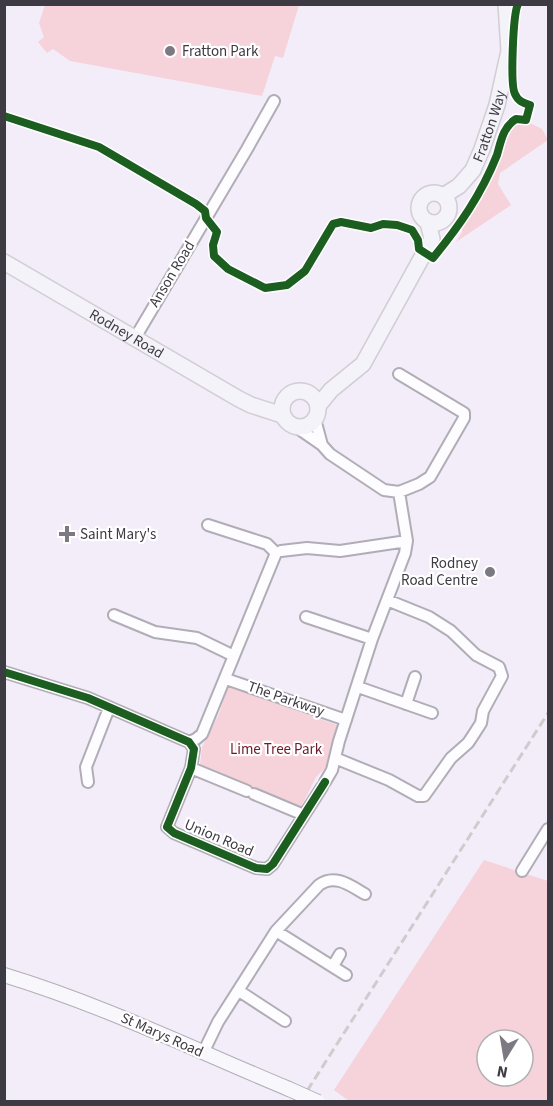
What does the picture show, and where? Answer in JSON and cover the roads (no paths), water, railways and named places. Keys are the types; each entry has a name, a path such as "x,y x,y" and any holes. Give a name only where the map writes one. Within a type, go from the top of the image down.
{"main road":[{"name":"Fratton Way","path":"316,413 331,390 363,364 432,239 428,222 419,212 421,201 428,194 443,196 459,186 473,170 496,105 509,51 506,4"},
{"path":"428,222 438,223 448,213 448,204 443,196"},
{"name":"Rodney Road","path":"4,262 251,405 282,415"},
{"path":"251,405 284,399 293,392 348,378"},
{"path":"284,399 282,415 288,423 296,427 307,426 316,413 313,396 303,391"}],"street":[{"name":"Anson Road","path":"135,338 274,101"},
{"path":"296,427 322,445 330,454 384,490 399,492 419,484 430,477 464,418 464,413 399,374"},
{"path":"316,413 322,445"},
{"name":"Union Road","path":"189,742 194,749 191,768 168,827 174,833 256,868 267,870 332,770 372,639 405,553 407,542 399,492"},
{"path":"208,525 267,544 279,552 307,548 340,551 407,542"},
{"path":"4,672 88,698 189,742 196,739 202,734 279,552"},
{"path":"335,758 385,778 418,796 424,796 451,758 468,743 474,734 481,723 483,711 502,676 499,666 476,655 451,631 429,617 387,600"},
{"path":"114,615 155,632 197,638 234,656"},
{"path":"306,617 372,639"},
{"path":"406,704 415,677"},
{"name":"The Parkway","path":"226,679 346,720"},
{"path":"358,687 432,713"},
{"path":"88,782 87,767 109,708"},
{"path":"191,768 304,815"},
{"path":"522,871 549,829"},
{"path":"203,1053 219,1022 276,931 324,881 335,879 365,894"},
{"path":"276,931 346,975"},
{"path":"333,966 340,954"},
{"name":"St Marys Road","path":"4,975 67,995 318,1101"},
{"path":"239,990 285,1021"}],"railway":[{"path":"300,1102 548,713"}],"place":[{"name":"Fratton Park","path":"170,51"},
{"name":"Saint Mary's","path":"67,534"},
{"name":"Rodney Road Centre","path":"490,572"}],"park label":[{"name":"Lime Tree Park","path":"276,749"}]}
